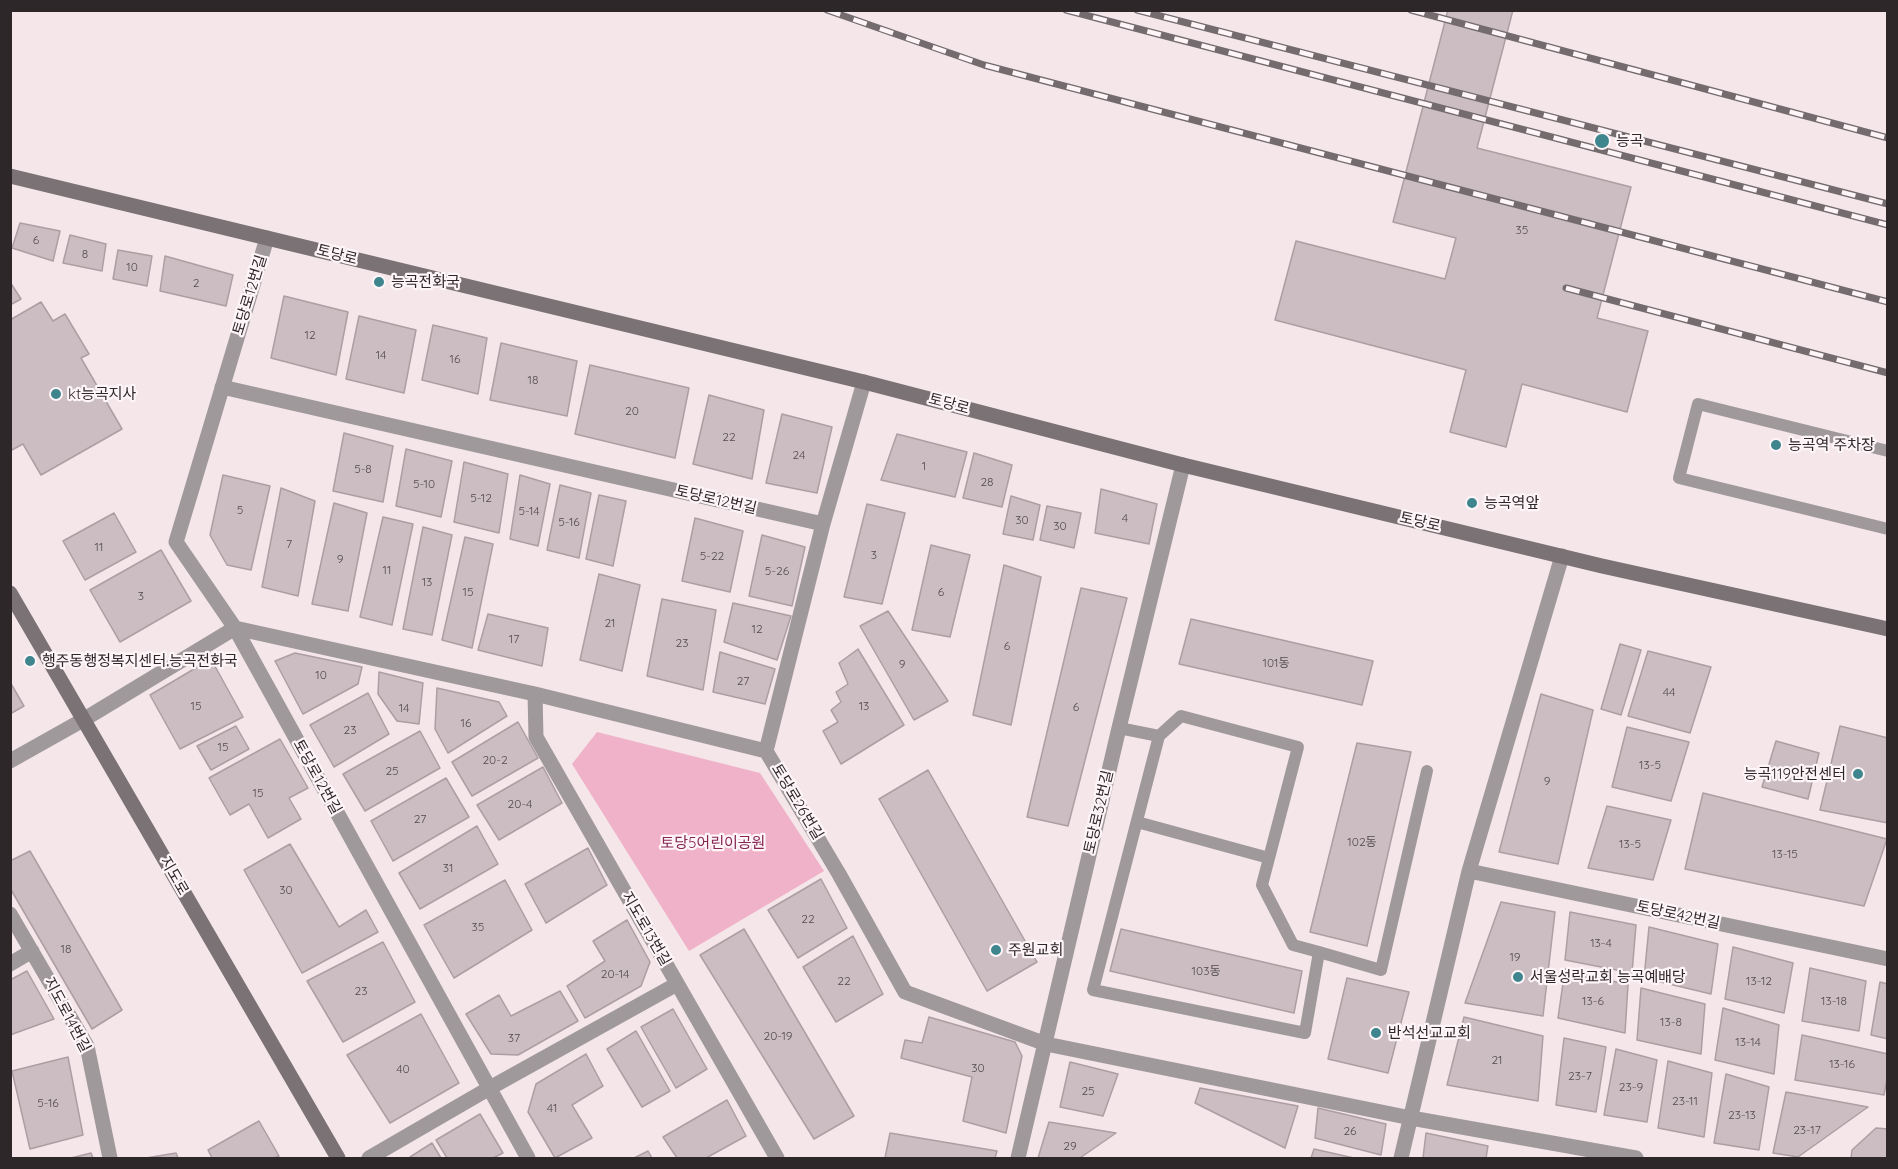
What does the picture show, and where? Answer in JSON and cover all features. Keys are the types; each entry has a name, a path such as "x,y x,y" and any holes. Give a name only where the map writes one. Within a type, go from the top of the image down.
{"main road":[{"name":"토당로","path":"10,176 864,382 1183,465 1562,556 1887,629"},
{"name":"지도로","path":"10,593 338,1158"}],"street":[{"name":"토당로12번길","path":"267,238 176,542 235,628 528,1158"},
{"name":"토당로26번길","path":"864,382 824,524 766,751 839,873 905,992 1046,1044 1410,1118"},
{"name":"토당로12번길","path":"222,387 824,524"},
{"name":"토당로32번길","path":"1018,1158 1183,465"},
{"path":"1401,1158 1469,871 1562,556"},
{"path":"10,760 83,720 235,628 535,694 766,751"},
{"name":"지도로13번길","path":"535,694 536,737 777,1158"},
{"name":"토당로42번길","path":"1469,871 1887,959"},
{"name":"지도로14번길","path":"10,914 87,1046 110,1158"},
{"path":"10,964 32,951"},
{"path":"369,1158 677,984"},
{"path":"1410,1118 1636,1158"}],"lane":[{"path":"1887,452 1698,404 1679,478 1887,529"},
{"path":"1319,952 1305,1033 1093,990 1159,736 1181,716 1298,747 1262,885 1293,945 1319,952 1381,970 1427,771"},
{"path":"1119,728 1159,736"},
{"path":"1137,822 1269,858"}],"green space":[{"name":"토당5어린이공원","path":"597,732 760,773 824,871 689,951 572,764"}],"building":[{"path":"1448,10 1513,10 1477,148 1631,187 1597,318 1648,331 1627,412 1522,384 1506,447 1450,432 1466,370 1275,320 1296,241 1445,279 1456,238 1393,222"},
{"path":"20,223 60,231 53,261 12,248"},
{"path":"70,235 106,244 102,271 63,263"},
{"path":"118,250 152,256 147,286 113,279"},
{"path":"165,256 233,275 226,306 160,291"},
{"path":"10,282 21,299 10,305"},
{"path":"284,296 348,312 336,375 271,358"},
{"name":"kt능곡지사","path":"41,302 53,321 65,314 89,354 81,358 122,429 41,475 23,444 10,451 10,320"},
{"path":"359,316 416,330 404,393 346,379"},
{"path":"433,325 487,338 478,394 422,380"},
{"path":"501,343 577,361 567,416 490,400"},
{"path":"590,365 689,388 675,458 575,434"},
{"path":"709,395 764,410 752,479 693,464"},
{"path":"782,414 832,427 817,493 766,483"},
{"path":"344,433 393,446 383,502 333,491"},
{"path":"897,434 967,452 955,497 881,480"},
{"path":"406,449 452,461 441,517 396,506"},
{"path":"974,453 1012,465 1002,507 963,498"},
{"path":"464,462 508,474 499,533 454,522"},
{"path":"223,475 270,486 251,570 227,565 210,535"},
{"path":"520,475 550,484 538,546 510,539"},
{"path":"560,485 591,493 579,558 547,550"},
{"path":"281,488 315,501 298,596 262,587"},
{"path":"1101,489 1157,504 1149,544 1095,533"},
{"path":"599,495 626,501 613,566 586,559"},
{"path":"1011,496 1040,505 1033,540 1003,534"},
{"path":"334,503 367,513 348,611 312,604"},
{"path":"867,504 905,513 882,604 844,597"},
{"path":"1047,506 1081,513 1074,548 1040,540"},
{"path":"114,513 136,552 85,580 63,541"},
{"path":"383,517 413,524 392,625 360,617"},
{"path":"695,518 743,531 730,592 682,581"},
{"path":"423,527 452,535 432,635 403,629"},
{"path":"762,535 805,547 792,606 749,596"},
{"path":"465,537 493,544 472,648 442,640"},
{"path":"931,545 970,555 950,637 912,630"},
{"path":"161,550 191,601 120,642 90,590"},
{"path":"1004,565 1041,577 1011,725 973,715"},
{"path":"599,574 640,585 622,671 580,660"},
{"path":"1081,588 1127,598 1068,826 1027,817"},
{"path":"662,599 716,610 703,690 647,676"},
{"path":"733,603 791,616 777,660 724,642"},
{"path":"888,611 948,701 914,720 860,626"},
{"path":"488,614 548,628 542,666 478,650"},
{"path":"1191,619 1373,661 1362,705 1179,664"},
{"path":"1620,644 1641,650 1621,715 1601,709"},
{"path":"858,649 904,725 841,764 823,731 838,722 831,710 841,702 836,692 848,684 839,663"},
{"path":"1648,651 1711,667 1690,733 1628,716"},
{"path":"720,652 775,669 765,704 713,692"},
{"path":"295,653 362,667 358,684 303,714 275,661"},
{"path":"211,659 243,717 180,749 150,695"},
{"path":"379,672 423,683 419,724 397,721 378,694"},
{"path":"10,682 24,706 10,714"},
{"path":"437,688 499,702 507,716 448,753 435,729"},
{"path":"368,693 389,734 334,767 310,725"},
{"path":"1541,694 1593,710 1558,864 1499,852"},
{"path":"518,722 538,758 472,796 452,762"},
{"path":"236,726 249,749 211,770 197,746"},
{"name":"능곡119안전센터","path":"1840,726 1888,738 1888,823 1820,810"},
{"path":"1627,727 1689,742 1671,801 1612,787"},
{"path":"420,731 440,768 365,811 343,774"},
{"path":"280,739 308,788 289,798 301,819 268,838 249,804 230,815 209,778"},
{"path":"1776,741 1819,753 1808,799 1762,787"},
{"path":"1357,743 1411,752 1367,946 1310,932"},
{"path":"543,767 562,803 499,840 477,805"},
{"path":"928,770 1037,962 987,991 879,799"},
{"path":"446,778 469,817 393,861 371,821"},
{"path":"1703,793 1887,839 1864,906 1685,869"},
{"path":"1607,806 1671,820 1653,880 1588,868"},
{"path":"477,826 498,864 420,909 399,873"},
{"path":"290,844 339,927 366,910 378,932 302,973 244,870"},
{"path":"588,848 607,885 546,923 525,884"},
{"path":"30,851 122,1010 92,1029 10,888 10,861"},
{"path":"821,879 847,928 798,958 768,910"},
{"path":"505,880 532,930 454,978 424,925"},
{"path":"1501,902 1555,912 1543,1016 1465,1003"},
{"path":"1570,912 1636,925 1632,973 1565,960"},
{"path":"627,920 650,962 641,986 585,1018 567,986 605,961 593,941"},
{"path":"1649,927 1718,944 1711,994 1644,978"},
{"path":"744,929 854,1116 814,1139 700,955"},
{"path":"1121,929 1302,971 1294,1013 1110,971"},
{"path":"853,936 883,994 836,1022 803,967"},
{"path":"383,942 415,1002 343,1042 307,981"},
{"path":"1733,947 1793,963 1784,1013 1725,999"},
{"path":"1810,968 1866,981 1859,1031 1802,1021"},
{"path":"1565,969 1628,985 1625,1033 1558,1018"},
{"path":"27,971 54,1019 10,1035 10,980"},
{"path":"1347,978 1409,992 1388,1073 1328,1059"},
{"path":"1880,982 1888,984 1888,1039 1871,1035"},
{"path":"1641,988 1705,1004 1701,1054 1637,1040"},
{"path":"560,991 578,1021 518,1055 491,1054 466,1014 499,995 511,1016"},
{"path":"1723,1008 1779,1025 1774,1074 1715,1060"},
{"path":"673,1009 707,1069 676,1088 641,1027"},
{"path":"421,1014 459,1083 390,1123 347,1055"},
{"path":"929,1017 1015,1042 1022,1056 1006,1133 963,1121 972,1077 901,1058 905,1040 922,1043"},
{"path":"1464,1017 1543,1036 1538,1101 1447,1085"},
{"path":"636,1031 670,1091 642,1107 607,1049"},
{"path":"1802,1035 1888,1054 1888,1074 1884,1095 1795,1080"},
{"path":"1564,1038 1606,1047 1596,1112 1556,1105"},
{"path":"1616,1049 1657,1060 1647,1122 1604,1115"},
{"path":"586,1054 603,1086 572,1105 592,1138 555,1158 528,1112 536,1084"},
{"path":"68,1057 83,1135 30,1149 12,1071"},
{"path":"1668,1061 1712,1073 1704,1137 1658,1128"},
{"path":"1070,1062 1118,1074 1103,1116 1060,1107"},
{"path":"1726,1074 1769,1087 1759,1150 1714,1143"},
{"path":"1200,1088 1298,1106 1285,1148 1195,1103"},
{"path":"1786,1092 1868,1107 1798,1157 1773,1153"},
{"path":"727,1100 746,1136 706,1158 677,1158 663,1137"},
{"path":"1318,1108 1386,1124 1381,1155 1315,1138"},
{"path":"480,1114 503,1153 493,1158 447,1158 436,1140"},
{"path":"259,1121 279,1156 274,1158 212,1158 208,1150"},
{"path":"1049,1122 1116,1133 1080,1158 1038,1158"},
{"path":"1876,1128 1888,1129 1888,1158 1851,1158 1852,1150"},
{"path":"890,1133 997,1151 995,1158 885,1158"},
{"path":"1426,1133 1488,1146 1486,1158 1423,1158"},
{"path":"432,1143 441,1158 410,1157"},
{"path":"1314,1149 1354,1158 1311,1158"},
{"path":"648,1151 652,1158 634,1158"},
{"path":"91,1153 93,1158 71,1158"},
{"path":"176,1153 178,1158 146,1158"}],"railway":[{"path":"827,10 984,65 1888,302"},
{"path":"1066,10 1888,225"},
{"path":"1137,10 1888,204"},
{"path":"1411,10 1888,138"},
{"path":"1566,288 1888,373"}],"place":[{"name":"능곡","path":"1602,141"},
{"name":"능곡전화국","path":"379,282"},
{"name":"kt능곡지사","path":"56,394"},
{"name":"능곡역 주차장","path":"1776,445"},
{"name":"능곡역앞","path":"1472,503"},
{"name":"행주동행정복지센터.능곡전화국","path":"30,661"},
{"name":"능곡119안전센터","path":"1858,774"},
{"name":"주원교회","path":"996,950"},
{"name":"서울성락교회 능곡예배당","path":"1518,977"},
{"name":"반석선교교회","path":"1376,1033"}]}
